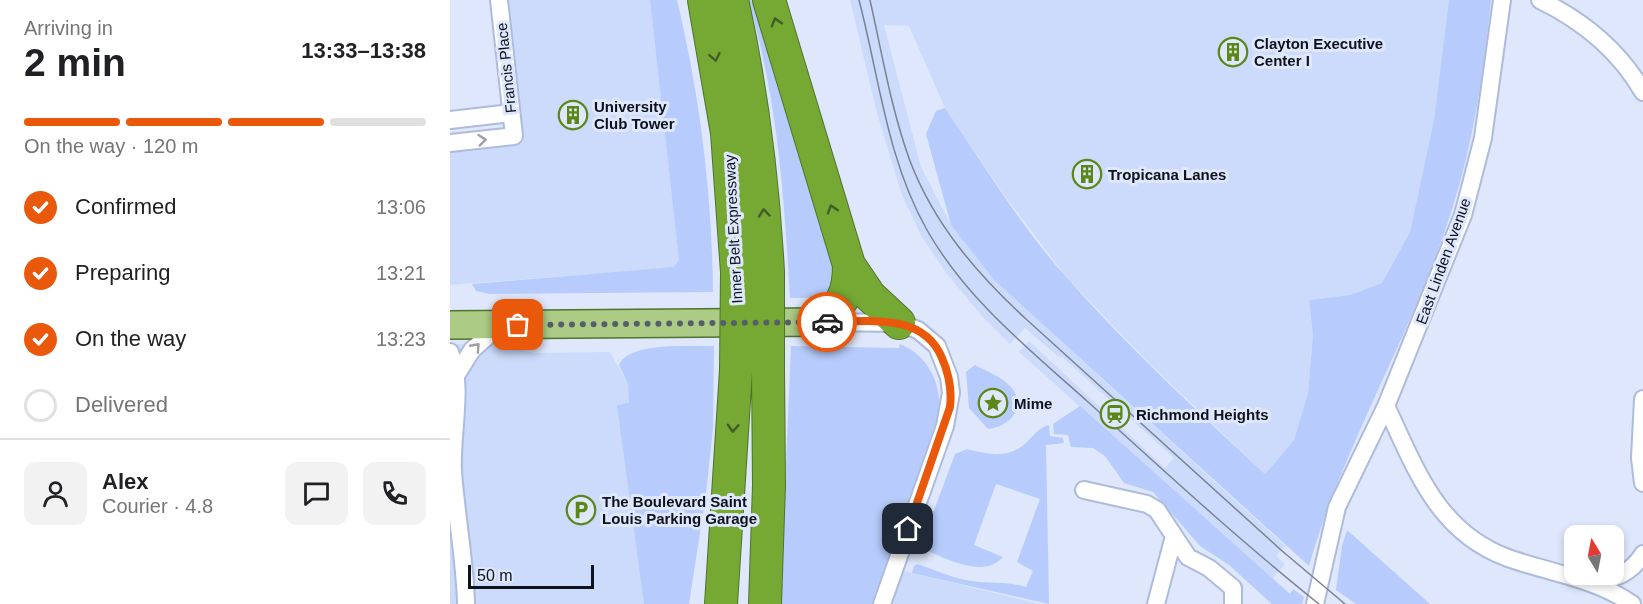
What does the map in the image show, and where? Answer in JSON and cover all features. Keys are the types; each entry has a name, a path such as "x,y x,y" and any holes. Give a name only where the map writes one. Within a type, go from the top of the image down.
{"highway":[{"name":"Inner Belt Expressway","path":"704,0 727,133 733,196 736,272 736,370 721,604"},
{"name":"Inner Belt Expressway","path":"732,0 753,109 768,272 769,485 765,604"},
{"path":"769,0 849,265 849,283 844,299 837,309 815,322"},
{"path":"849,265 870,296 899,323"},
{"path":"746,604 753,500 767,402"},
{"path":"703,604 728,507"}],"main road":[{"path":"450,325 815,322"}],"street":[{"name":"Francis Place","path":"450,143 514,136 499,0"},
{"name":"East Linden Avenue","path":"1315,604 1337,507 1386,406 1463,215 1483,138 1502,0"},
{"path":"1540,0 1565,12 1610,47 1643,92"},
{"path":"450,120 511,113"},
{"path":"815,322 899,323 918,330 937,346 946,369 951,393 945,426 882,604"},
{"path":"457,374 472,350 500,325"},
{"path":"450,352 457,374 452,432 453,471 466,604"},
{"path":"1643,399 1641,447 1643,483"},
{"path":"1386,406 1425,489 1444,515 1464,533 1508,558 1564,574"},
{"path":"1084,490 1147,504 1157,510 1188,557 1209,568 1233,588 1233,604"},
{"path":"1156,604 1174,536"},
{"path":"1624,574 1643,554"},
{"path":"1596,585 1632,604"}],"shaded area":[{"path":"506,0 650,0 680,267 450,285 450,152 523,143"},
{"path":"650,0 677,0 685,36 698,108 707,181 713,292 490,294 476,291 472,284 674,267 679,260"},
{"path":"748,0 757,0 839,272 831,298 790,298 782,185 773,111"},
{"path":"850,0 1449,0 1434,120 1410,232 1382,283 1350,295 1309,300 1313,335 1308,393 1294,440 1265,474 1149,363 1066,277 1005,196 945,108 909,26 884,25 921,167 951,225 994,280 1285,546 1276,556 1285,564 1272,579 1019,352 1029,341 1165,468 1174,458 1061,356 1059,357 1025,328 1010,344 982,316 947,274 922,237 902,195 877,113"},
{"path":"1449,0 1491,0 1481,78 1467,155 1437,252 1341,475 1309,566 994,280 951,225 926,134 936,111 945,108 1018,217 1067,278 1139,354 1265,474 1294,440 1308,393 1313,335 1309,300 1350,295 1382,283 1410,232 1434,120"},
{"path":"450,344 501,344 533,353 610,352 628,384 648,604 450,604"},
{"path":"900,344 918,355 930,371 938,389 940,410 872,604 780,604 791,346 899,348"},
{"path":"714,346 713,428 706,494 689,604 644,604 617,405 629,403 628,384 619,365 625,357 647,349"},
{"path":"975,365 997,376 1015,393 1017,407 1015,414 1004,424 988,429 969,408 966,372"},
{"path":"1080,406 1290,594 1293,589 1304,597 1302,604 1272,604 1229,565 1200,546 1153,492 1124,483 1105,456 1093,448 1071,447 1068,435 1054,434 1053,424"},
{"path":"1049,425 1050,436 1063,438 1064,443 1046,445 1049,604 912,573 917,564 964,580 1026,587 1033,571 1017,562 1040,499 996,484 974,545 1003,557 994,564 974,567 920,548 955,454 967,449 997,454 1012,452 1026,443 1039,430"},
{"path":"1347,530 1430,604 1356,604 1336,590 1342,546"},
{"path":"904,571 912,573 1040,604 892,604"}],"tram line":[{"path":"859,0 893,147 902,175 927,230 960,279 1021,342 1260,555 1319,604"},
{"path":"870,0 892,101 910,161 931,206 959,247 974,266 1026,319 1281,550 1345,604"}],"way so far":[{"path":"518,325 827,322"}],"place":[{"name":"Clayton Executive Center I","path":"1233,52"},
{"name":"University Club Tower","path":"573,115"},
{"name":"Tropicana Lanes","path":"1087,174"},
{"name":"Mime","path":"993,403"},
{"name":"Richmond Heights","path":"1115,414"},
{"name":"The Boulevard Saint Louis Parking Garage","path":"581,510"}],"route":[{"path":"827,322 905,324 930,337 944,361 949,377 950,407 908,529"}]}
